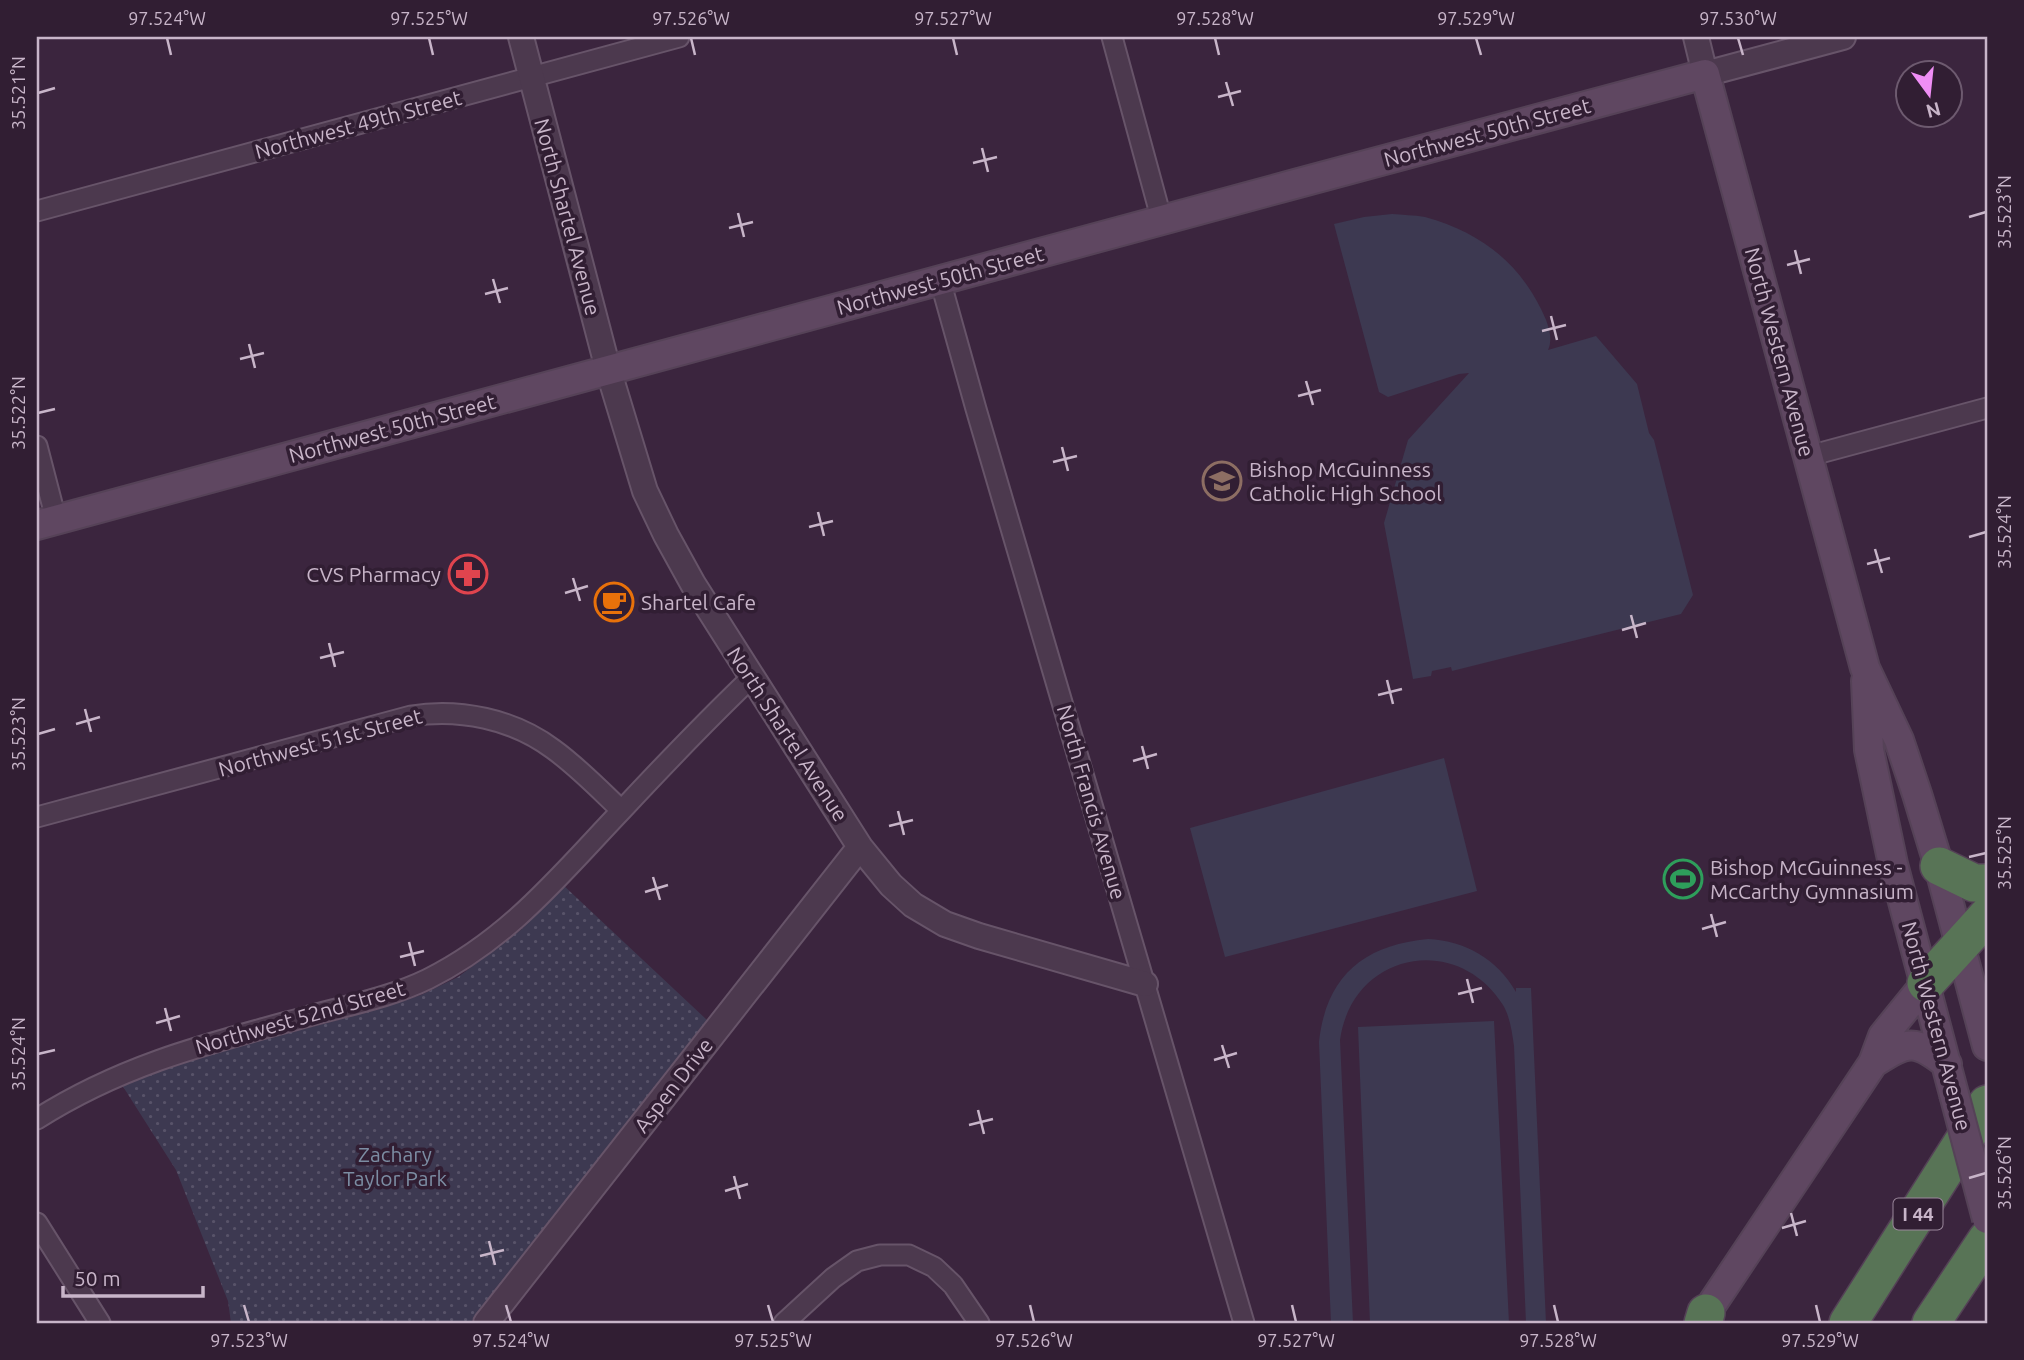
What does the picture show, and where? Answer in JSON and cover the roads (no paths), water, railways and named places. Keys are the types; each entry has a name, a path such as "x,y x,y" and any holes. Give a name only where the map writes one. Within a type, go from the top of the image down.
{"highway":[{"path":"1939,866 1974,883 1987,883"},
{"path":"1926,983 1987,916"},
{"name":"I 44","path":"1848,1323 1905,1234 1971,1099"},
{"path":"1905,1234 1987,1132"},
{"path":"1931,1323 1987,1238"}],"main road":[{"name":"Northwest 50th Street","path":"46,522 1705,75"},
{"name":"North Western Avenue","path":"1705,75 1865,668 1899,740 1939,866 1985,1050"},
{"name":"North Western Avenue","path":"1865,668 1869,750 1893,864 1947,1064 1971,1099 1987,1219"},
{"path":"1703,1320 1873,1063 1883,1036 1926,983"},
{"path":"1883,1036 1920,1022 1936,1022 1954,1028 1985,1050"},
{"path":"1873,1063 1894,1050 1913,1045 1927,1048 1947,1064"}],"street":[{"name":"North Shartel Avenue","path":"521,37 608,369 645,491 693,584 860,847 891,885 914,905 945,924 1146,984"},
{"name":"Northwest 49th Street","path":"37,211 679,37"},
{"path":"1112,37 1162,221"},
{"name":"North Western Avenue","path":"1696,37 1705,75"},
{"name":"Northwest 50th Street","path":"1705,75 1843,37"},
{"name":"North Francis Avenue","path":"940,280 1244,1323"},
{"path":"1809,456 1987,408"},
{"path":"37,446 46,522"},
{"name":"Northwest 52nd Street","path":"37,1119 95,1085 138,1066 192,1048 382,996 426,979 482,947 520,917 751,678"},
{"name":"Northwest 51st Street","path":"37,817 434,712 465,714 492,720 523,732 551,747 579,769 621,810"},
{"name":"Aspen Drive","path":"486,1323 860,847"},
{"path":"37,1223 100,1323"},
{"path":"784,1323 833,1278 857,1261 880,1255 909,1255 934,1266 953,1285 979,1323"}],"place":[{"name":"Bishop McGuinness Catholic High School","path":"1222,481"},
{"name":"CVS Pharmacy","path":"468,574"},
{"name":"Shartel Cafe","path":"614,602"},
{"name":"Bishop McGuinness - McCarthy Gymnasium","path":"1683,879"}],"park label":[{"name":"Zachary Taylor Park","path":"395,1166"}]}
